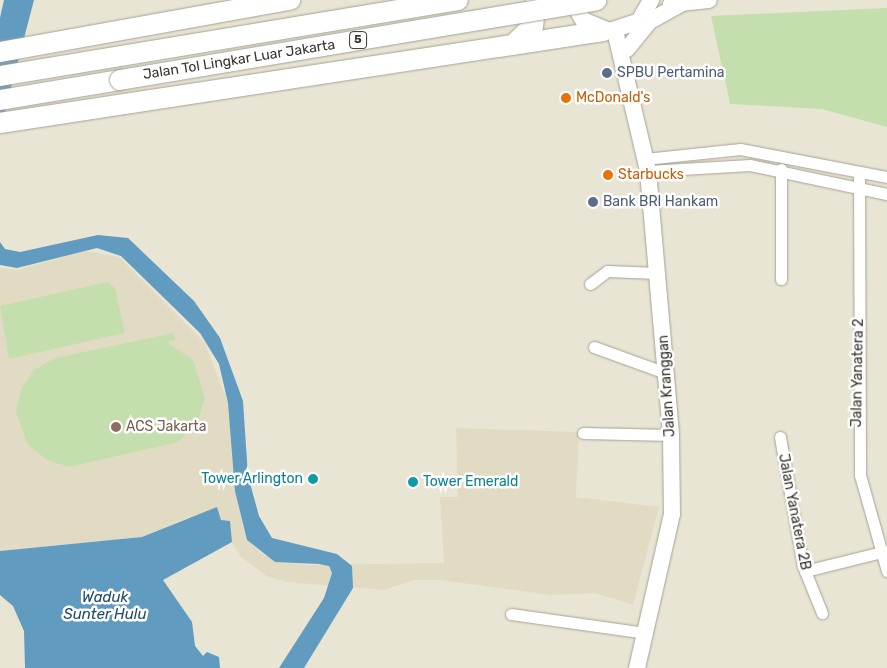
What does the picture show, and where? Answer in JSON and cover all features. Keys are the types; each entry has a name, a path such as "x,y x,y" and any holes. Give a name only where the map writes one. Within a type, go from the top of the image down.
{"highway":[{"path":"0,52 290,0"},
{"name":"Jalan Tol Lingkar Luar Jakarta","path":"0,76 458,0"},
{"path":"507,47 530,32 536,0"},
{"name":"Jalan Tol Lingkar Luar Jakarta","path":"0,100 596,0"},
{"path":"0,123 614,30"}],"main road":[{"path":"571,0 583,20 614,30 639,21 650,4 709,0"},
{"path":"627,49 650,21 687,2"},
{"name":"Jalan Kranggan","path":"614,30 627,49 632,102 646,165 658,273 671,435 672,514 637,668"},
{"name":"Jalan Kranggan","path":"614,30 625,88 632,102"}],"street":[{"path":"646,165 712,150 752,150 887,177"},
{"path":"712,150 712,165"},
{"path":"646,165 712,165 781,169 887,194"},
{"path":"781,169 781,279"},
{"name":"Jalan Yanatera 2","path":"859,172 858,439 862,494 883,552 887,570"},
{"path":"590,284 607,271 658,273"},
{"path":"594,348 666,373"},
{"path":"583,434 671,435"},
{"name":"Jalan Yanatera 2B","path":"780,437 805,571 822,613"},
{"path":"805,571 883,552"},
{"path":"511,614 646,633"}],"shaded area":[{"name":"ACS Jakarta","path":"86,251 119,257 205,343 228,403 242,524 247,540 265,556 305,565 444,563 440,497 458,497 456,428 579,432 576,497 659,507 633,605 595,593 551,595 440,580 414,580 384,590 287,582 268,577 240,556 232,542 230,521 189,517 142,537 0,551 0,268 17,270"}],"green space":[{"path":"887,8 887,127 822,109 730,104 711,16"},
{"path":"107,282 115,288 125,333 9,359 0,306"},
{"path":"174,333 175,340 167,342 193,360 205,398 197,423 178,442 69,467 47,460 28,445 16,412 21,389 34,370 55,358"}],"water":[{"path":"4,0 34,0 0,130 0,18"},
{"path":"98,235 128,238 194,301 220,338 243,401 248,476 259,516 272,538 337,554 352,566 353,588 304,668 279,668 324,598 332,573 329,566 319,564 275,562 247,540 235,491 228,403 219,364 200,333 121,256 97,248 17,268 0,265 0,242 5,249 20,252"},
{"name":"Waduk Sunter Hulu","path":"217,507 221,520 230,521 232,542 163,580 192,622 195,646 203,656 207,652 219,657 220,668 25,668 24,631 13,606 0,595 0,551 142,537"}],"place":[{"name":"SPBU Pertamina","path":"607,73"},
{"name":"McDonald's","path":"566,98"},
{"name":"Starbucks","path":"608,175"},
{"name":"Bank BRI Hankam","path":"593,202"},
{"name":"ACS Jakarta","path":"116,427"},
{"name":"Tower Arlington","path":"313,479"},
{"name":"Tower Emerald","path":"413,482"}]}
